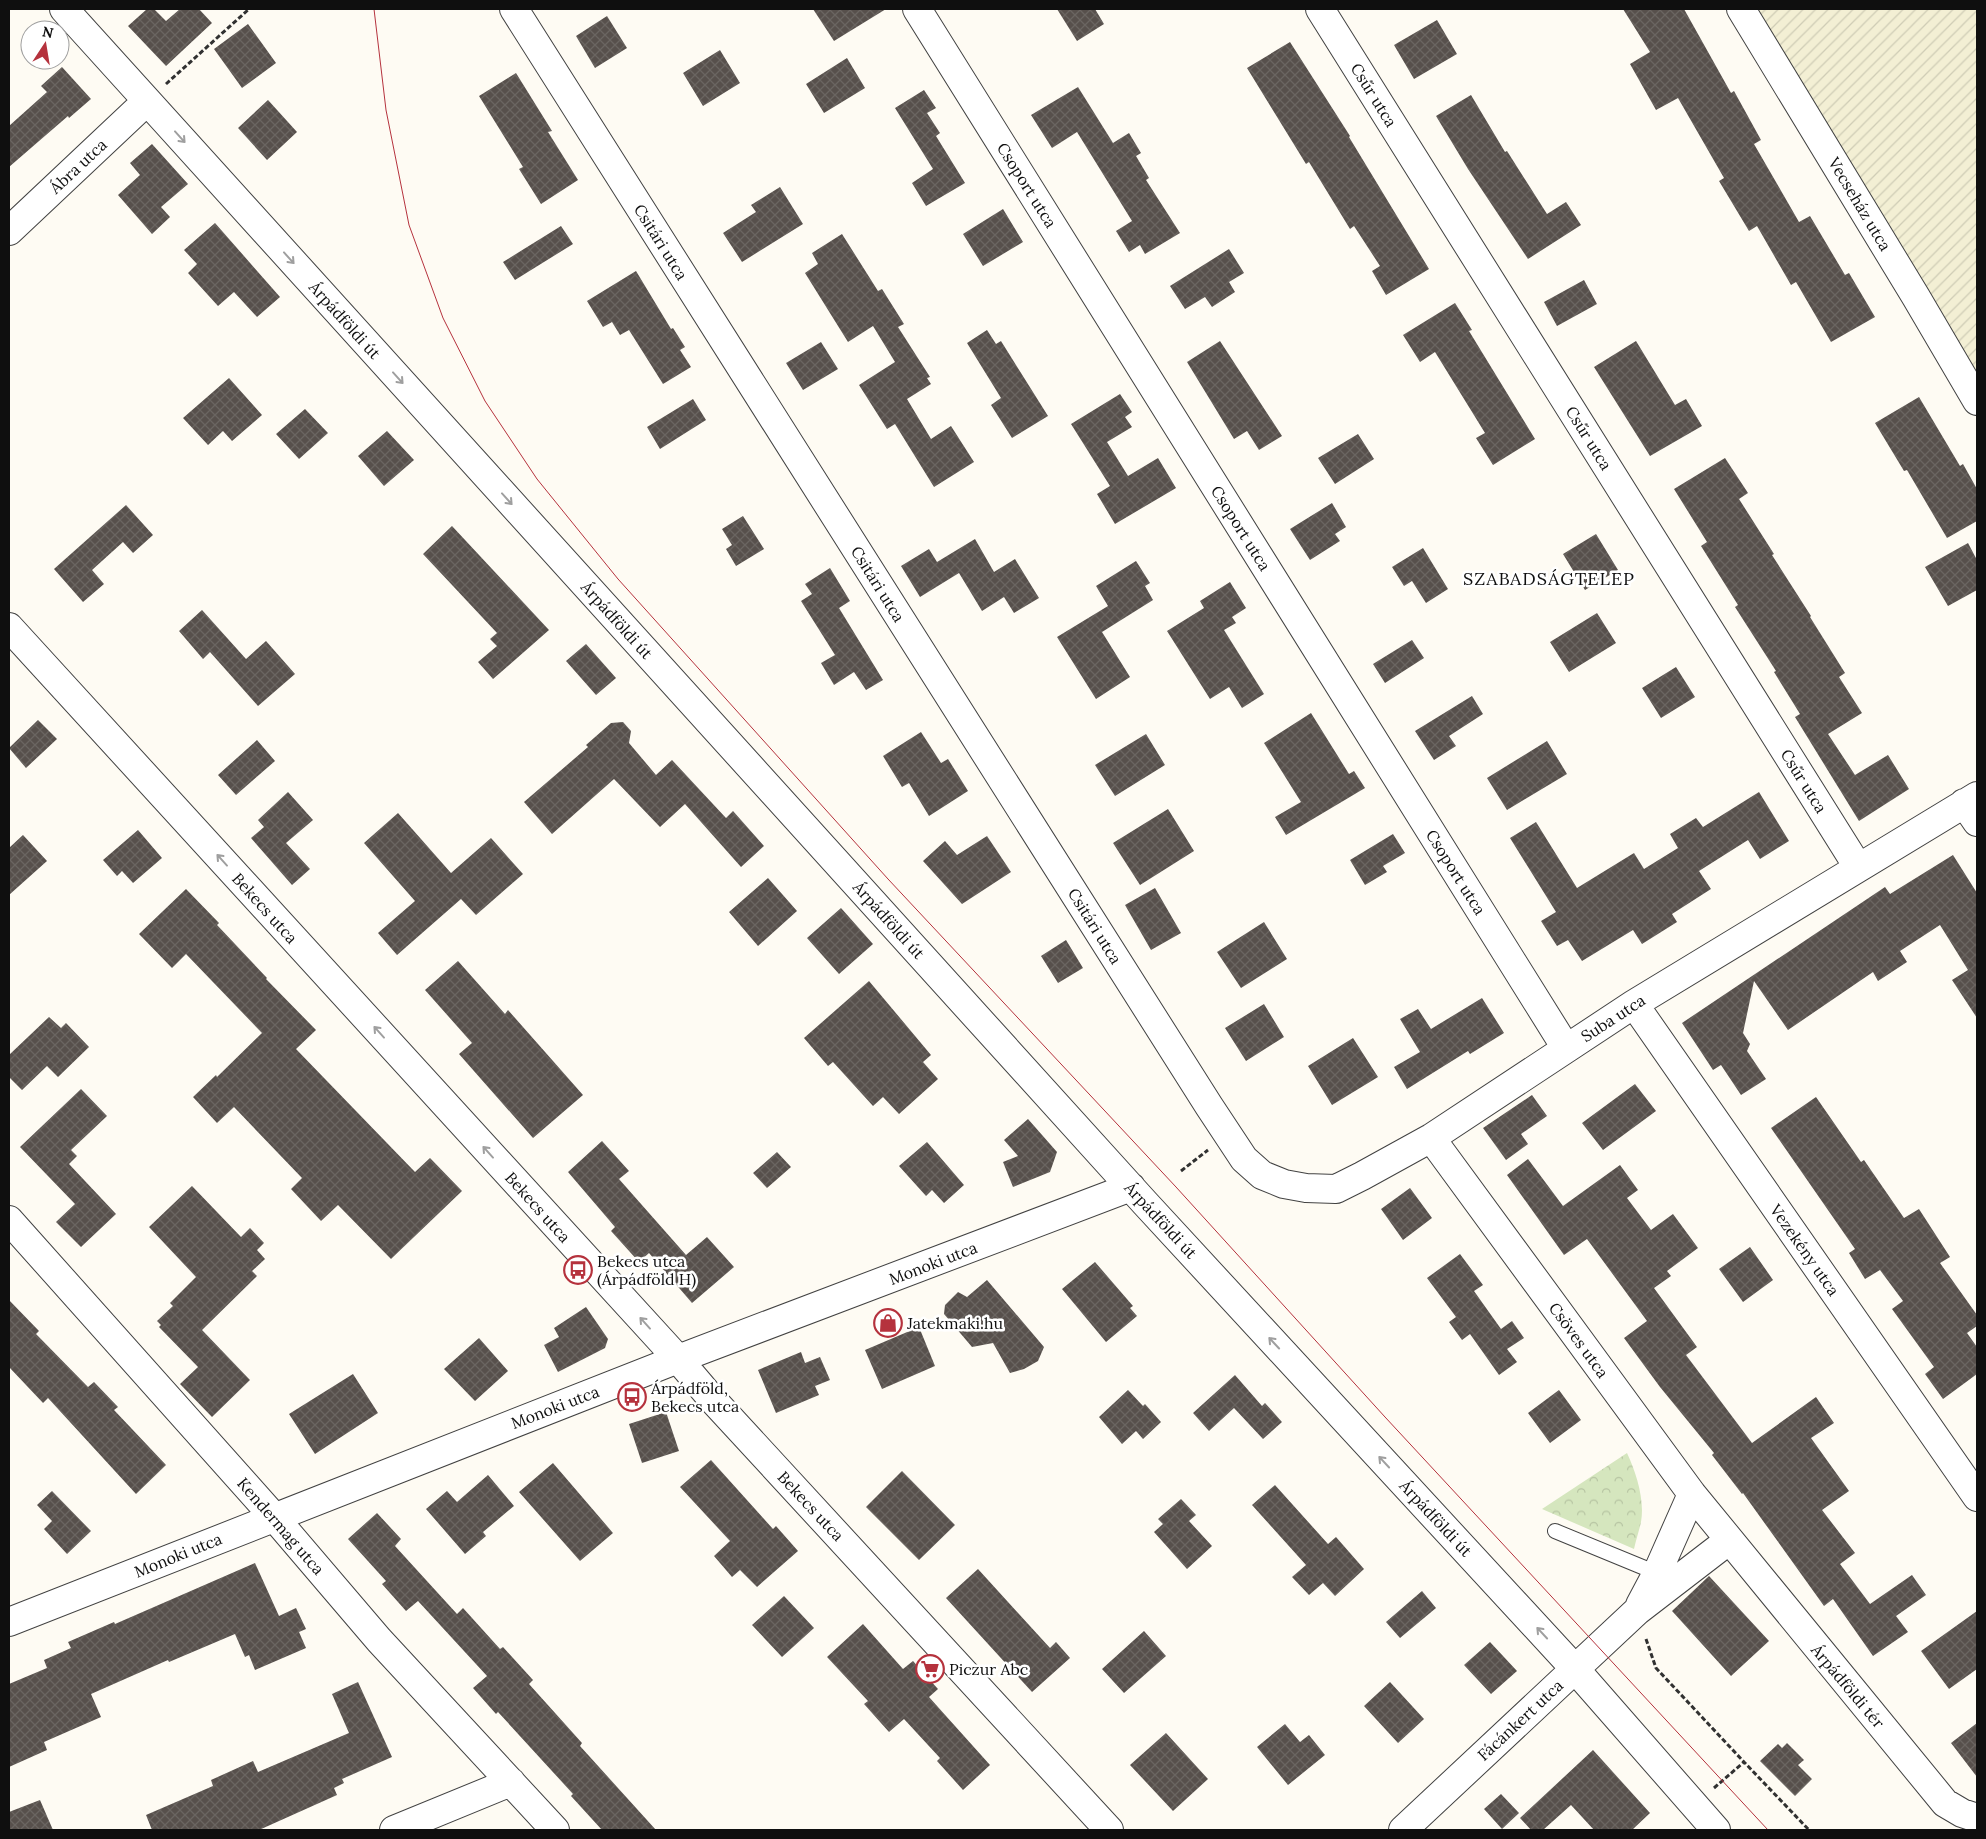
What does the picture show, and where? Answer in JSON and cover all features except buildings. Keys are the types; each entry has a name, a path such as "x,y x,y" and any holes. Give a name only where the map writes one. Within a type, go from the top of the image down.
{"street":[{"name":"Árpádföldi út","path":"64,9 1131,1188 1575,1669 1716,1830"},
{"name":"Csitári utca","path":"514,9 1244,1159"},
{"name":"Csoport utca","path":"917,9 1566,1048"},
{"name":"Csűr utca","path":"1320,9 1858,867"},
{"name":"Vecseház utca","path":"1740,9 1977,401"},
{"name":"Ábra utca","path":"9,231 147,101"},
{"name":"Bekecs utca","path":"9,627 678,1359 712,1399 1109,1830"},
{"name":"Suba utca","path":"1244,1159 1262,1175 1284,1184 1306,1188 1336,1189 1431,1138 1634,1004 1858,867 1973,807"},
{"name":"Vezekény utca","path":"1634,1004 1977,1497"},
{"name":"Csöves utca","path":"1431,1138 1728,1541"},
{"name":"Monoki utca","path":"9,1622 678,1359 1131,1188"},
{"name":"Kendermag utca","path":"9,1220 274,1517 379,1640 555,1830"},
{"name":"Fácánkert utca","path":"1637,1611 1657,1573 1692,1494"},
{"name":"Fácánkert utca","path":"1403,1830 1637,1611 1728,1541"},
{"name":"Árpádföldi tér","path":"1728,1541 1945,1803 1962,1814 1977,1818"},
{"path":"394,1830 511,1782"}],"lane":[{"path":"1555,1531 1657,1573"}],"path":[{"path":"147,101 249,9"},
{"path":"1181,1171 1229,1134"},
{"path":"1637,1611 1656,1668 1809,1830"},
{"path":"1694,1807 1744,1762"}],"shaded area":[{"path":"1755,9 1977,9 1977,377"}],"green space":[{"path":"1627,1453 1634,1469 1642,1505 1641,1522 1634,1549 1542,1509"}],"tram line":[{"path":"374,9 386,110 409,225 443,318 485,401 537,479 618,579 888,879 1176,1187 1385,1417 1768,1830"}],"place":[{"name":"Bekecs utca (Árpádföld H)","path":"578,1270"},
{"name":"Jatekmaki.hu","path":"888,1323"},
{"name":"Árpádföld, Bekecs utca","path":"632,1397"},
{"name":"Piczur Abc","path":"930,1669"}],"district":[{"name":"SZABADSÁGTELEP","path":"1549,578"}]}
